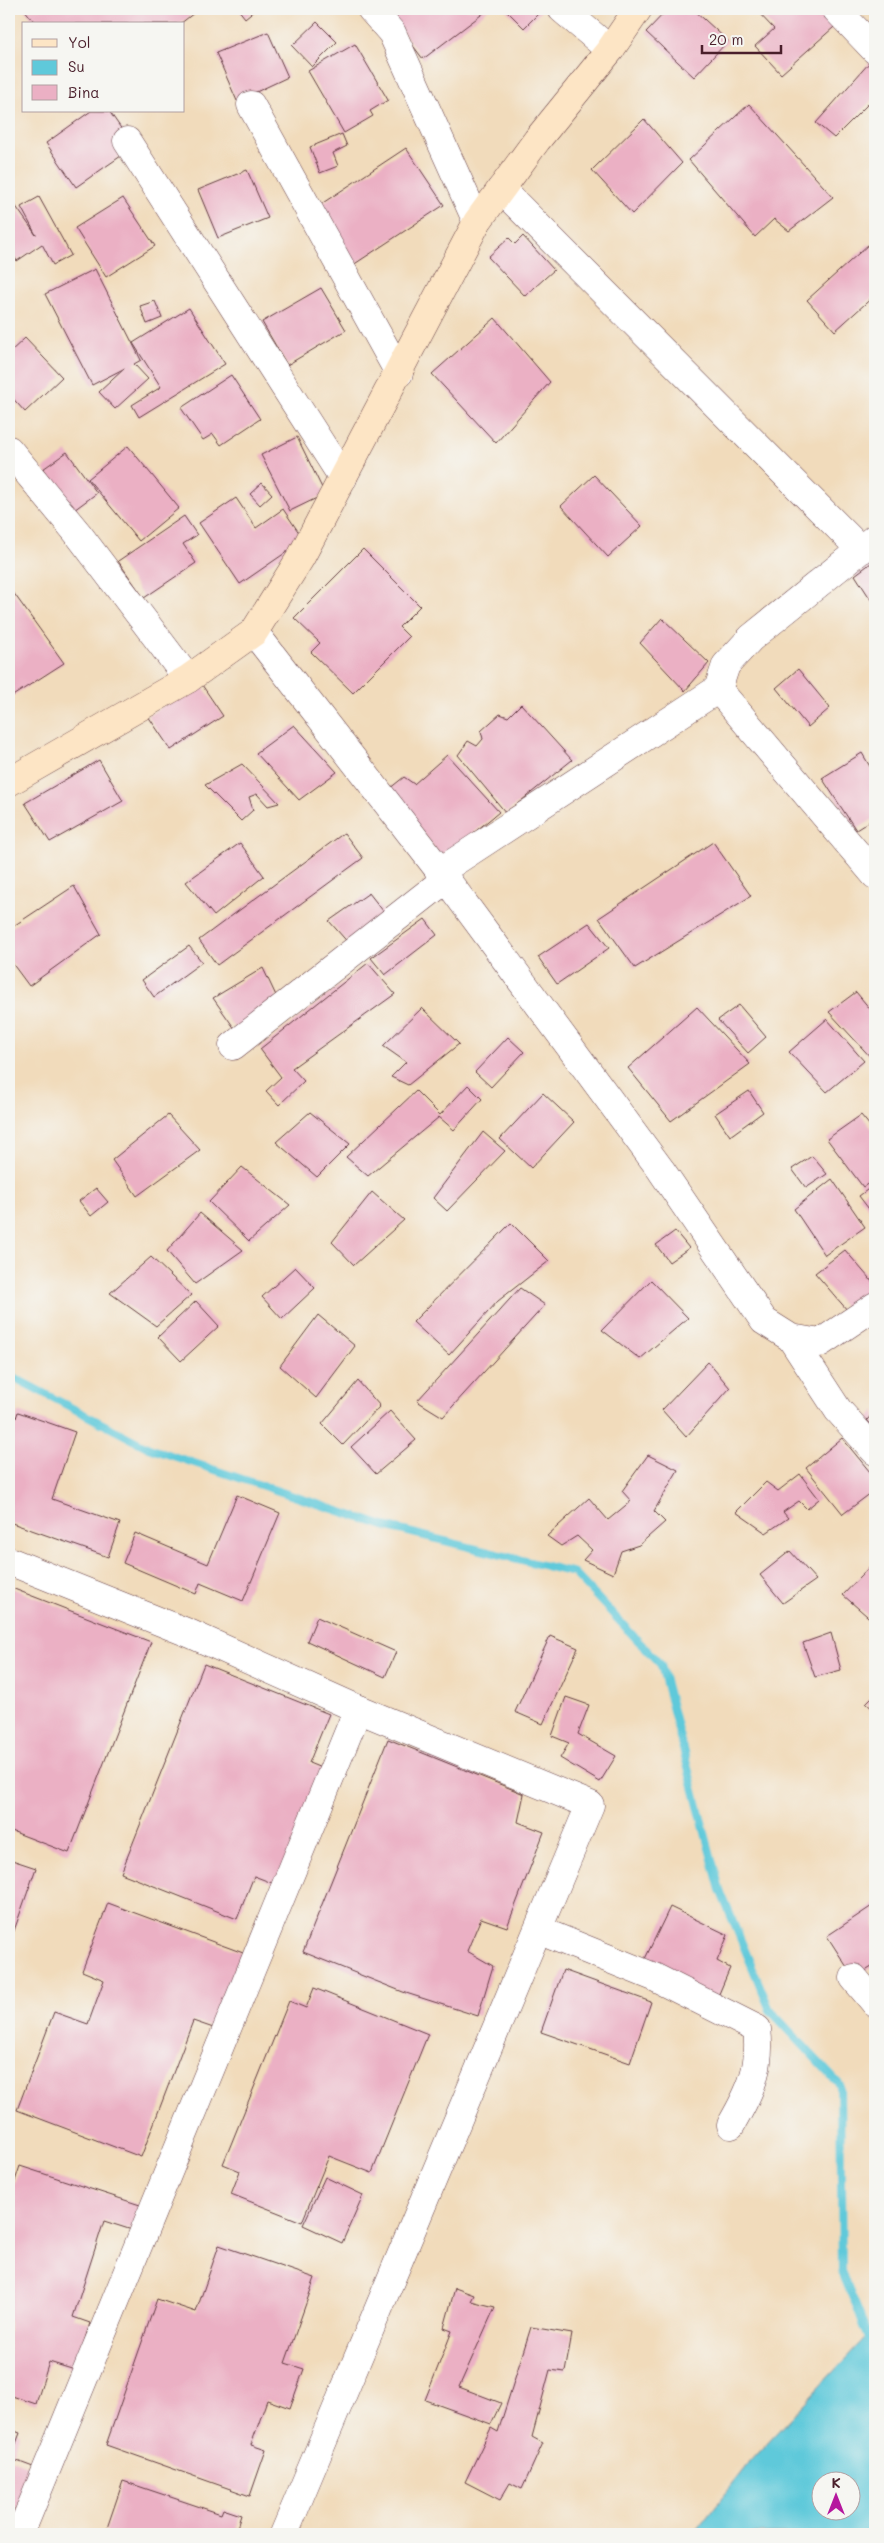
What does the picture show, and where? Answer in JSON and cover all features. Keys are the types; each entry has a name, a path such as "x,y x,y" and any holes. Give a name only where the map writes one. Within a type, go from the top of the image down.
{"street":[{"path":"372,9 392,33 477,222"},
{"path":"562,9 610,50"},
{"path":"9,782 188,679 254,632 300,557 343,478 477,222 536,140 610,50 638,9"},
{"path":"836,9 875,50"},
{"path":"251,106 398,373"},
{"path":"127,141 343,478"},
{"path":"233,1046 443,876 718,689 726,665 751,638 868,544 501,189"},
{"path":"9,450 79,535 188,679"},
{"path":"254,632 443,876 661,1170 764,1321 791,1338 820,1343 875,1306"},
{"path":"718,689 875,876"},
{"path":"791,1338 838,1410 875,1451"},
{"path":"9,1561 191,1634 358,1709 590,1805 284,2534"},
{"path":"20,2534 358,1709"},
{"path":"538,1930 654,1977 757,2029 760,2051 750,2092 731,2125"},
{"path":"854,1978 875,2003"}],"water":[{"path":"875,2327 875,2534 693,2534 751,2460"}],"building":[{"path":"24,9 199,9 183,22 34,22"},
{"path":"238,9 256,9 245,18"},
{"path":"398,9 489,9 423,59 390,15"},
{"path":"505,9 543,9 524,28"},
{"path":"668,9 693,9 728,41 694,77 646,32"},
{"path":"755,9 817,9 834,27 781,74 755,46 774,29"},
{"path":"317,22 337,42 312,67 292,46"},
{"path":"268,32 288,77 237,101 216,53"},
{"path":"355,44 388,100 370,111 373,116 344,133 308,71"},
{"path":"870,62 875,66 875,97 834,138 816,123"},
{"path":"749,104 833,197 789,231 774,219 755,237 689,160"},
{"path":"90,112 110,112 134,147 76,187 46,143"},
{"path":"644,119 682,163 632,214 592,170"},
{"path":"342,134 347,146 333,153 338,166 320,173 310,147"},
{"path":"406,148 444,205 347,269 309,212"},
{"path":"247,170 268,218 218,238 198,190"},
{"path":"39,197 71,255 53,265 42,244 17,261 9,249 9,199 36,235 21,207"},
{"path":"123,198 155,246 106,277 75,228"},
{"path":"523,236 554,270 525,296 488,257 509,238 515,244"},
{"path":"869,244 875,251 875,295 835,331 807,300"},
{"path":"95,269 141,360 134,364 148,379 115,409 99,392 125,368 92,385 45,294"},
{"path":"321,288 346,330 287,365 262,322"},
{"path":"155,301 162,318 147,324 140,306"},
{"path":"189,308 225,364 139,417 132,405 161,387 133,343"},
{"path":"495,318 550,382 496,443 432,374"},
{"path":"25,338 62,377 25,412 9,394 9,353"},
{"path":"231,375 260,419 221,445 213,434 203,440 181,408"},
{"path":"297,437 325,494 290,511 261,455"},
{"path":"128,446 179,508 139,541 88,479"},
{"path":"67,452 97,493 74,510 43,469"},
{"path":"594,475 642,526 608,557 561,506"},
{"path":"262,483 272,494 260,505 250,494"},
{"path":"236,498 256,528 283,509 304,540 240,584 199,523"},
{"path":"184,516 197,535 183,544 196,563 144,598 118,561"},
{"path":"363,549 420,606 399,627 409,637 353,693 311,652 320,643 294,618"},
{"path":"875,560 875,606 855,575"},
{"path":"10,588 64,663 11,697 9,693"},
{"path":"662,618 709,663 685,691 640,643"},
{"path":"798,669 830,708 808,727 776,688"},
{"path":"200,682 223,716 171,750 148,716"},
{"path":"521,704 572,760 506,813 458,755 468,741 477,746 483,739 481,731 500,714 508,717"},
{"path":"294,725 337,772 299,800 256,753"},
{"path":"862,753 875,775 875,818 856,830 822,778"},
{"path":"447,755 499,812 455,848 440,855 389,789 404,777 414,784"},
{"path":"99,760 123,801 50,842 25,803"},
{"path":"242,764 279,803 268,806 257,794 249,797 253,810 241,821 205,785"},
{"path":"344,833 363,858 217,965 199,940"},
{"path":"713,842 751,896 635,968 599,918"},
{"path":"240,843 264,876 214,916 186,882"},
{"path":"74,886 101,934 29,986 9,959 9,929"},
{"path":"369,893 387,916 351,946 329,921"},
{"path":"425,919 437,935 385,975 371,958"},
{"path":"589,923 609,948 557,984 538,957"},
{"path":"189,946 202,962 154,997 142,980"},
{"path":"368,963 395,994 292,1068 304,1081 279,1105 266,1091 281,1077 260,1049"},
{"path":"263,968 279,1002 235,1029 213,998"},
{"path":"856,992 875,1015 875,1062 829,1012"},
{"path":"739,1005 766,1037 748,1053 718,1020"},
{"path":"697,1007 750,1064 671,1121 628,1068"},
{"path":"422,1008 459,1044 408,1085 391,1077 406,1062 383,1046"},
{"path":"827,1019 864,1061 827,1092 789,1052"},
{"path":"508,1037 524,1052 491,1087 475,1072"},
{"path":"468,1085 482,1099 454,1130 439,1117 368,1176 346,1157 416,1091 440,1115"},
{"path":"749,1091 763,1112 730,1136 715,1114"},
{"path":"543,1093 574,1122 531,1168 500,1139"},
{"path":"310,1112 350,1144 317,1177 276,1142"},
{"path":"168,1115 200,1150 137,1196 112,1160"},
{"path":"861,1115 875,1132 875,1179 863,1187 827,1139"},
{"path":"483,1132 505,1151 447,1211 433,1198"},
{"path":"812,1156 827,1174 806,1188 792,1169"},
{"path":"242,1167 290,1205 249,1241 209,1202"},
{"path":"832,1179 865,1227 825,1255 794,1209"},
{"path":"875,1184 875,1217 859,1196"},
{"path":"96,1188 108,1202 91,1216 79,1201"},
{"path":"372,1192 404,1220 354,1265 332,1242"},
{"path":"200,1213 243,1250 195,1284 167,1251"},
{"path":"511,1223 549,1261 498,1301 449,1355 413,1322"},
{"path":"675,1231 689,1248 669,1262 656,1245"},
{"path":"845,1250 875,1285 875,1291 848,1311 815,1273"},
{"path":"151,1257 191,1295 156,1326 110,1293"},
{"path":"295,1267 315,1288 282,1319 262,1297"},
{"path":"651,1280 688,1318 640,1359 602,1330"},
{"path":"520,1288 545,1305 443,1417 417,1401"},
{"path":"196,1301 219,1326 181,1361 158,1337"},
{"path":"318,1315 355,1346 316,1398 280,1366"},
{"path":"708,1362 730,1388 686,1437 662,1410"},
{"path":"358,1381 380,1406 343,1445 322,1424"},
{"path":"390,1411 416,1440 376,1474 351,1447"},
{"path":"875,1411 875,1429 867,1420"},
{"path":"18,1412 75,1432 52,1499 120,1523 108,1557 9,1522 9,1439"},
{"path":"842,1438 875,1478 875,1490 843,1514 806,1468"},
{"path":"648,1455 678,1470 654,1511 665,1522 639,1545 621,1551 613,1574 583,1560 592,1550 577,1536 561,1546 547,1536 589,1498 608,1520 631,1501 622,1491"},
{"path":"800,1474 819,1499 807,1509 799,1501 783,1512 788,1518 766,1533 736,1512 766,1482 778,1491"},
{"path":"237,1495 280,1513 243,1601 200,1583 196,1594 123,1563 135,1533 208,1564"},
{"path":"790,1551 816,1580 783,1603 760,1575"},
{"path":"875,1561 875,1623 843,1595"},
{"path":"9,1587 151,1642 69,1853 9,1830"},
{"path":"317,1617 396,1652 385,1677 307,1641"},
{"path":"831,1633 841,1670 815,1677 803,1643"},
{"path":"550,1636 578,1648 543,1724 515,1712"},
{"path":"204,1664 329,1714 309,1763 326,1770 280,1886 254,1876 237,1919 121,1873"},
{"path":"875,1694 875,1711 866,1703"},
{"path":"566,1697 589,1705 578,1734 616,1756 600,1782 560,1758 569,1743 552,1736"},
{"path":"388,1739 524,1794 518,1822 544,1832 507,1927 481,1918 467,1951 493,1966 478,2016 403,1992 303,1952"},
{"path":"9,1859 36,1868 9,1945"},
{"path":"108,1903 254,1957 225,2032 193,2021 141,2157 17,2110 54,2012 88,2024 104,1980 82,1971"},
{"path":"875,1904 875,1965 854,1978 827,1936"},
{"path":"670,1907 728,1935 717,1961 730,1968 716,2001 643,1963"},
{"path":"563,1970 651,2002 630,2063 541,2032"},
{"path":"314,1988 428,2034 372,2173 329,2156 302,2222 231,2194 240,2171 223,2164 289,2001 306,2008"},
{"path":"20,2166 140,2205 132,2230 104,2221 73,2317 90,2323 75,2370 49,2362 36,2404 9,2395 9,2183 14,2184"},
{"path":"325,2177 363,2195 342,2243 303,2225"},
{"path":"219,2245 315,2278 285,2363 304,2369 290,2408 267,2400 251,2445 266,2450 250,2496 106,2445 157,2299 196,2312"},
{"path":"455,2288 474,2295 471,2301 495,2307 459,2387 501,2403 491,2424 425,2400 452,2331 444,2328"},
{"path":"531,2327 572,2334 565,2372 550,2370 532,2437 543,2443 522,2489 510,2483 500,2500 465,2482 491,2428 498,2432"},
{"path":"9,2429 20,2433 12,2454 9,2453"},
{"path":"9,2458 33,2467 9,2530"},
{"path":"123,2481 221,2514 223,2509 241,2515 235,2534 105,2534"}],"waterway":[{"path":"9,1375 149,1448 384,1526 574,1573 661,1665 720,1890 770,2010 840,2085 842,2272 875,2352"}]}
